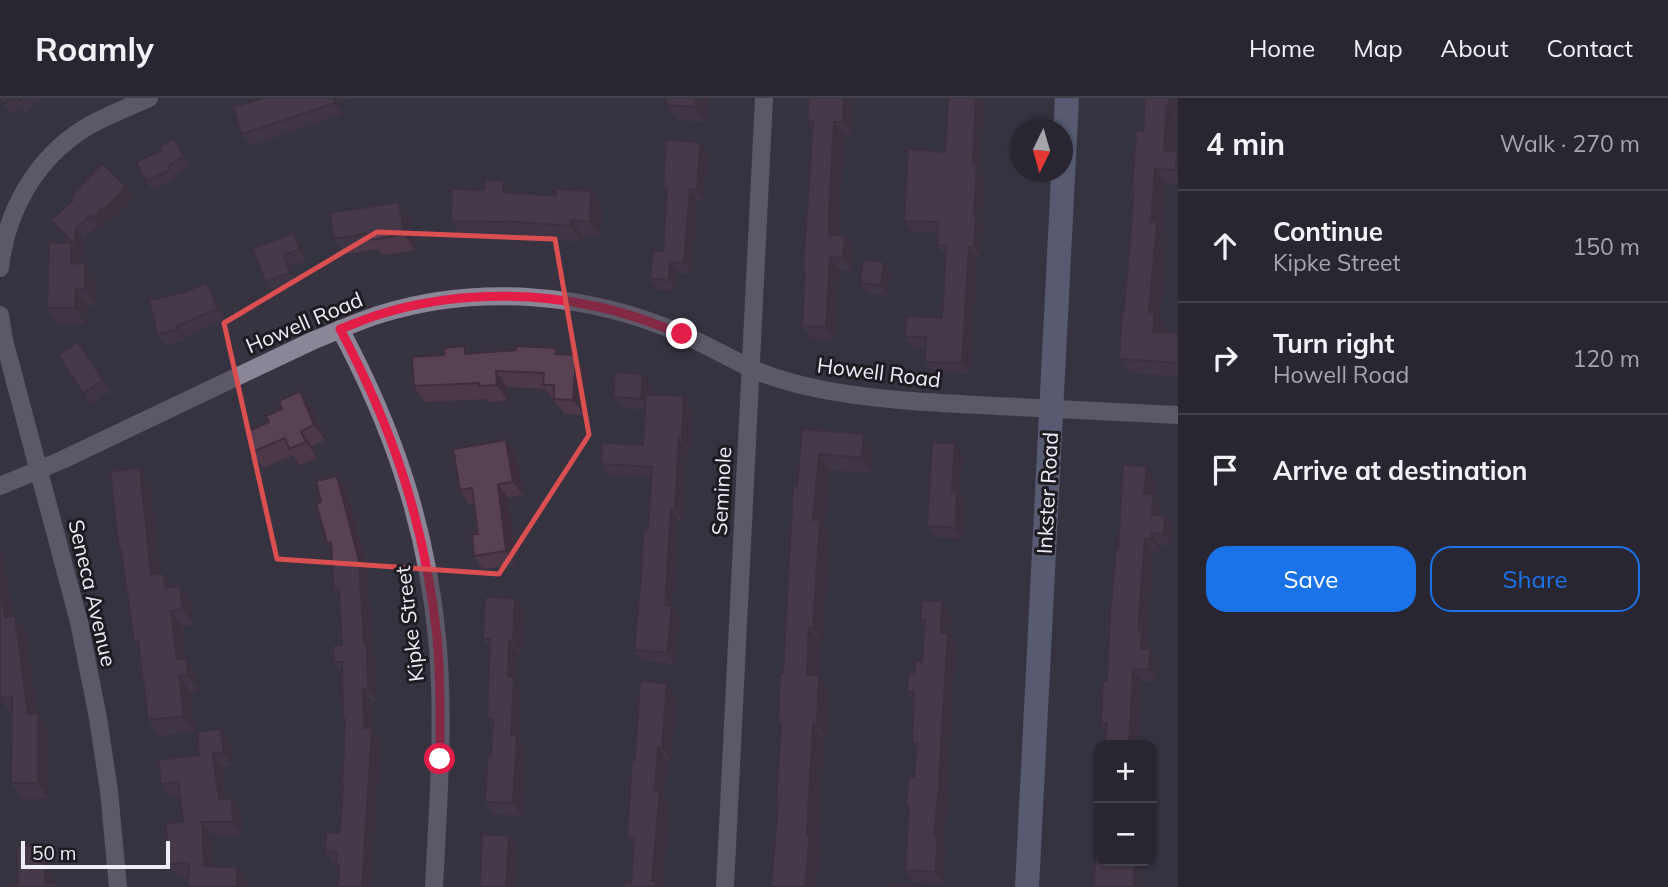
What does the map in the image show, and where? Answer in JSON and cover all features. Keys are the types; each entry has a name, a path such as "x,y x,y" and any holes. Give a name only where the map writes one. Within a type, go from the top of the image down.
{"main road":[{"name":"Inkster Road","path":"1027,887 1067,98"}],"street":[{"path":"0,268 6,234 20,198 38,170 66,141 102,118 149,98"},
{"name":"Seminole","path":"725,887 764,98"},
{"name":"Howell Road","path":"0,486 40,470 340,329 380,314 440,301 492,297 543,298 594,306 643,319 787,382 857,396 905,401 1178,415"},
{"name":"Seneca Avenue","path":"0,315 4,340 79,622 109,791 118,887"},
{"name":"Kipke Street","path":"340,329 392,440 416,519 432,598 440,686 440,759 434,887"}],"highlighted area":[{"path":"377,232 555,239 589,435 499,574 277,559 224,323"}],"building":[{"path":"263,98 334,98 335,103 242,134 233,107"},
{"path":"666,98 696,98 695,107 666,105"},
{"path":"809,98 844,98 843,122 834,122 829,235 845,236 843,258 830,257 826,327 802,326 813,121 807,121"},
{"path":"948,98 976,98 973,164 977,164 976,214 974,247 969,247 962,363 925,362 926,337 905,337 906,316 942,318 946,246 937,245 938,222 904,221 908,149 945,152"},
{"path":"1145,98 1170,98 1164,150 1177,151 1176,170 1155,169 1151,222 1157,222 1149,312 1155,313 1153,332 1178,333 1178,363 1119,359 1134,191 1136,131 1143,131"},
{"path":"173,138 184,156 168,166 170,170 146,181 136,162 161,150 159,147"},
{"path":"666,140 700,142 697,190 690,189 684,263 670,262 669,280 650,279 653,251 663,251 667,188 663,187"},
{"path":"102,163 126,186 104,210 102,208 93,218 91,215 76,229 75,245 51,220 73,200 71,197"},
{"path":"485,180 504,181 503,192 556,196 556,189 591,191 590,222 571,220 570,226 502,221 451,221 452,189 484,190"},
{"path":"399,202 404,234 372,240 371,233 334,239 330,213"},
{"path":"293,233 300,250 284,255 290,273 265,282 253,248"},
{"path":"49,242 71,243 71,263 85,264 85,290 76,289 75,308 47,308"},
{"path":"863,260 884,262 881,285 860,283"},
{"path":"207,282 218,309 176,326 177,330 157,334 149,300 185,292"},
{"path":"78,342 103,380 83,393 58,355"},
{"path":"465,346 465,354 516,350 516,346 556,348 555,354 576,355 573,400 554,399 554,385 543,385 544,373 496,371 497,385 479,386 479,383 414,386 412,357 444,355 444,348"},
{"path":"615,372 643,374 641,399 613,397"},
{"path":"300,391 314,425 301,431 306,442 289,449 285,438 252,452 244,433 269,422 266,416 282,409 279,401"},
{"path":"646,394 684,396 675,509 671,509 665,605 672,606 667,653 634,650 643,530 648,530 652,467 601,464 602,443 643,445"},
{"path":"802,429 864,434 862,458 819,454 813,520 820,520 807,675 819,675 817,724 813,724 807,834 810,834 805,887 771,887 778,804 780,673 783,673 793,486 797,486"},
{"path":"506,440 513,482 498,484 506,551 474,556 472,534 478,534 472,488 460,490 453,449"},
{"path":"932,442 955,443 952,491 957,492 955,528 927,526"},
{"path":"1123,464 1147,467 1144,493 1153,494 1152,515 1165,516 1164,534 1152,533 1151,540 1145,539 1138,630 1142,630 1141,649 1150,649 1149,670 1133,669 1129,740 1105,740 1107,723 1101,723 1103,681 1107,681 1110,615 1116,548 1118,549"},
{"path":"140,468 151,575 163,573 166,588 180,586 183,609 171,611 177,659 186,658 188,675 179,676 184,716 148,720 138,641 134,641 119,550 110,471"},
{"path":"337,476 359,561 364,644 367,644 368,688 363,689 364,728 372,728 362,887 338,887 337,852 325,851 326,832 340,833 345,719 342,662 334,662 333,645 342,645 339,589 334,590 331,542 327,543 316,503 321,502 316,481"},
{"path":"0,589 5,617 15,616 28,714 38,714 38,783 11,783 12,697 0,698"},
{"path":"485,597 515,598 513,641 509,641 508,676 514,677 511,735 517,736 513,803 485,802 493,719 487,718 490,639 483,639"},
{"path":"922,600 942,602 941,633 948,633 940,779 934,835 938,836 935,872 905,870 909,806 906,806 909,776 914,777 917,744 912,743 914,692 907,692 908,674 915,674 915,661 922,662 925,620 920,619"},
{"path":"640,681 667,683 662,748 658,747 655,790 660,790 652,881 656,881 656,887 624,887 625,882 631,883 634,838 627,837"},
{"path":"221,729 224,753 213,754 219,799 232,799 233,822 202,822 204,866 237,867 237,887 188,887 189,863 168,864 166,823 183,822 178,782 161,784 158,760 199,755 197,732"},
{"path":"482,834 509,836 506,887 480,887"},
{"path":"41,845 41,862 45,862 45,884 55,883 56,887 7,887 18,884 17,846"},
{"path":"1095,866 1135,866 1134,887 1094,887"},
{"path":"912,886 912,887 890,887"}],"route":[{"path":"440,759 437,639 432,598 416,519 392,440 377,403 340,329 410,306 492,297 543,298 594,306 643,319 682,334"}]}
